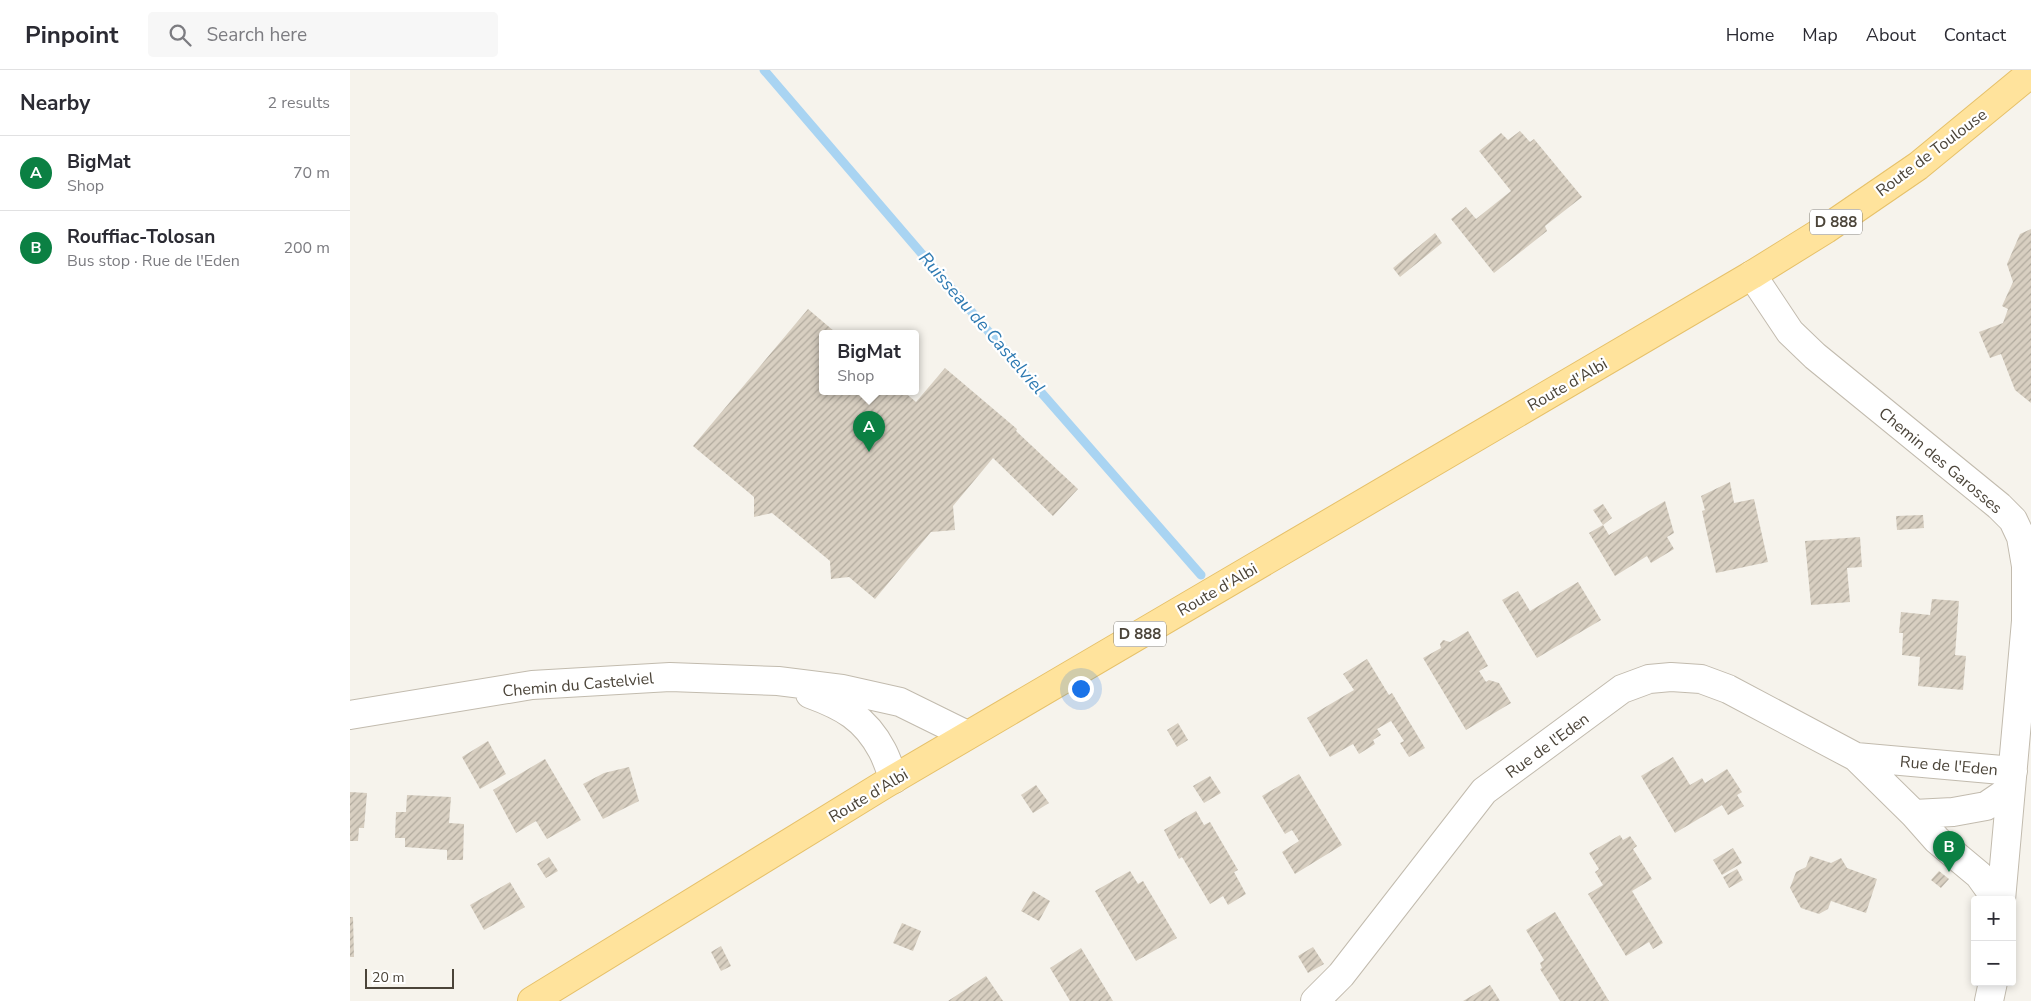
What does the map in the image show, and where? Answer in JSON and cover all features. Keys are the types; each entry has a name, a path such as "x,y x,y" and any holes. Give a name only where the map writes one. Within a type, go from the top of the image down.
{"main road":[{"name":"Route de Toulouse","path":"1752,276 1826,229 1918,166 2031,73"},
{"name":"Route d'Albi","path":"532,1001 968,735 1752,276"}],"street":[{"name":"Chemin des Garosses","path":"1752,276 1790,332 1815,356 1999,506 2013,520 2021,537 2026,566 2026,620 2001,896"},
{"name":"Chemin du Castelviel","path":"350,715 532,685 670,677 778,681 842,689 900,702 968,735"},
{"name":"Rue de l'Eden","path":"1315,1001 1341,975 1484,791 1622,689 1649,680 1672,677 1701,680 1728,689 1856,756 1937,840 1979,875 1994,896"},
{"name":"Chemin du Castelviel","path":"778,681 835,704 866,724 883,751 894,779"},
{"name":"Rue de l'Eden","path":"1856,756 2012,780"},
{"name":"Rue de l'Eden","path":"1914,814 1952,812 1986,806 2012,780"},
{"path":"1989,1001 1992,986"}],"building":[{"path":"1520,131 1530,142 1534,139 1582,197 1545,226 1547,231 1494,273 1451,219 1466,207 1476,219 1511,191 1479,151 1501,133 1508,140"},
{"path":"2031,229 2031,403 2015,390 2001,354 1990,358 1979,332 2003,323 2008,309 2002,306 2013,282 2007,264 2020,234"},
{"path":"1435,233 1442,243 1400,277 1393,268"},
{"path":"808,309 833,330 819,330 819,395 908,395 916,402 945,368 1017,429 1016,431 1078,489 1053,516 993,458 953,506 955,530 931,532 875,599 849,577 831,579 830,561 772,513 754,517 754,497 693,446"},
{"path":"1730,482 1734,503 1754,499 1768,562 1716,573 1702,511 1705,510 1701,496"},
{"path":"1665,501 1674,533 1667,537 1674,549 1651,563 1647,556 1615,576 1589,533 1603,525 1609,535"},
{"path":"1603,504 1612,518 1603,525 1593,510"},
{"path":"1923,515 1924,528 1897,530 1896,516"},
{"path":"1860,537 1862,567 1847,568 1850,602 1811,605 1805,541"},
{"path":"1578,582 1601,620 1537,658 1502,600 1518,591 1530,611"},
{"path":"1932,599 1959,601 1955,655 1966,656 1963,690 1918,686 1920,657 1902,655 1903,633 1899,633 1901,612 1930,615"},
{"path":"1468,631 1488,666 1479,671 1486,682 1489,680 1499,683 1511,703 1466,730 1423,658 1441,648 1440,644 1443,640 1450,642"},
{"path":"1367,659 1389,695 1392,693 1425,748 1409,757 1400,743 1404,741 1391,721 1377,729 1381,735 1373,740 1375,744 1359,754 1353,744 1330,757 1307,718 1354,690 1343,674"},
{"path":"1178,723 1188,740 1177,747 1167,730"},
{"path":"488,741 506,774 480,789 462,757"},
{"path":"1673,757 1690,785 1702,778 1705,783 1727,769 1742,792 1737,795 1744,806 1728,815 1722,805 1675,833 1641,776"},
{"path":"545,759 581,820 547,839 536,821 516,833 493,790"},
{"path":"629,767 639,801 603,819 583,784 604,773"},
{"path":"1299,774 1342,845 1295,874 1282,852 1299,841 1292,830 1285,834 1262,796"},
{"path":"1210,776 1221,793 1204,803 1193,786"},
{"path":"1036,785 1049,803 1033,813 1021,795"},
{"path":"350,792 367,793 364,828 359,828 358,841 350,841"},
{"path":"407,795 451,797 449,823 464,824 463,860 447,860 447,850 405,847 405,838 395,838 396,812 406,812"},
{"path":"1196,811 1204,825 1210,822 1238,870 1234,872 1246,894 1228,905 1223,896 1210,904 1182,857 1179,859 1164,830"},
{"path":"1620,835 1623,840 1630,836 1637,846 1633,849 1652,879 1632,891 1663,943 1653,949 1649,942 1626,956 1588,894 1603,885 1595,872 1599,869 1589,853"},
{"path":"1733,848 1742,863 1722,875 1713,860"},
{"path":"1810,856 1831,863 1841,858 1847,868 1877,879 1866,913 1831,901 1828,909 1819,914 1801,908 1790,888 1796,872 1806,867"},
{"path":"549,857 558,871 546,878 537,864"},
{"path":"1737,869 1743,880 1729,888 1723,877"},
{"path":"1130,871 1138,884 1143,881 1177,938 1136,961 1095,891"},
{"path":"1939,871 1949,879 1941,888 1931,880"},
{"path":"510,882 525,907 484,930 470,905"},
{"path":"1033,891 1050,901 1039,921 1021,911"},
{"path":"1555,912 1609,1001 1560,1001 1540,969 1542,968 1540,963 1544,960 1526,930"},
{"path":"350,917 353,917 354,957 350,957"},
{"path":"902,923 921,931 913,951 893,943"},
{"path":"721,946 731,966 721,971 711,952"},
{"path":"1313,947 1324,964 1308,973 1298,956"},
{"path":"1081,948 1113,1001 1070,1001 1050,968"},
{"path":"986,976 1003,1001 948,1001"},
{"path":"1490,985 1500,1001 1463,1001"}],"waterway":[{"name":"Ruisseau de Castelviel","path":"764,70 1025,374 1201,575"}],"place":[{"name":"BigMat","path":"869,452"},
{"name":"Rouffiac-Tolosan","path":"1949,872"}]}
